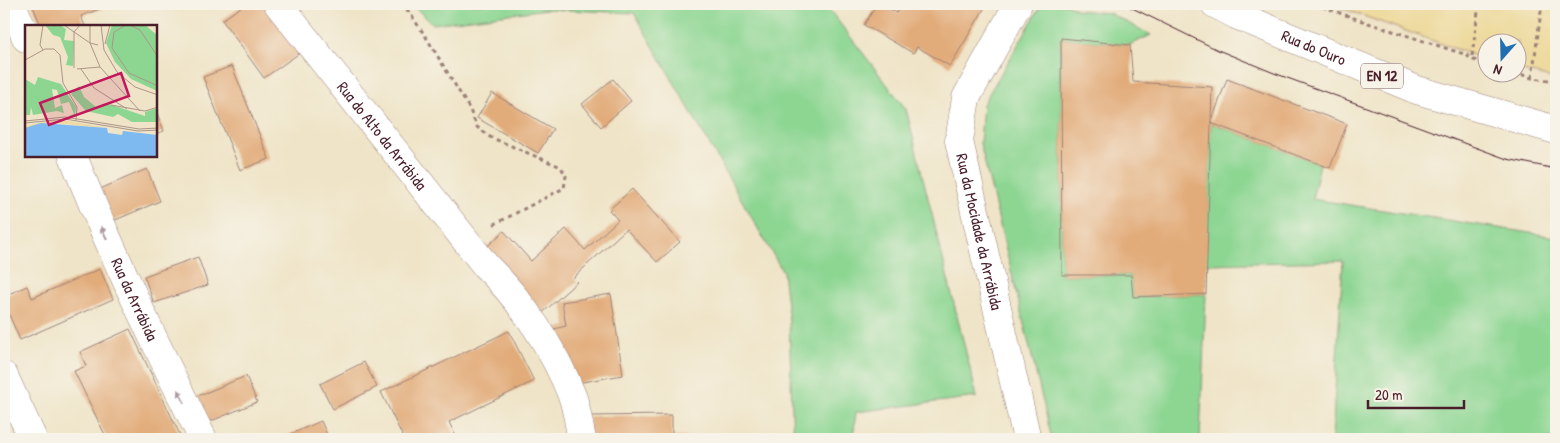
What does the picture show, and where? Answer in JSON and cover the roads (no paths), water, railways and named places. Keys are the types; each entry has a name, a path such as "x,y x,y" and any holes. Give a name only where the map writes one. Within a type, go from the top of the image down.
{"main road":[{"path":"12,4 25,36"},
{"name":"Rua do Alto da Arrábida","path":"278,4 486,266 507,287 552,353 573,399 582,439"},
{"name":"Rua da Mocidade da Arrábida","path":"1018,4 966,98 959,141 1027,439"},
{"name":"Rua do Ouro","path":"1215,4 1236,15 1417,90 1556,130"},
{"name":"Rua da Arrábida","path":"74,158 100,224 150,333 203,439"},
{"path":"4,376 33,439"}],"tram line":[{"path":"1124,4 1218,50 1274,73 1507,159 1556,169"}]}
